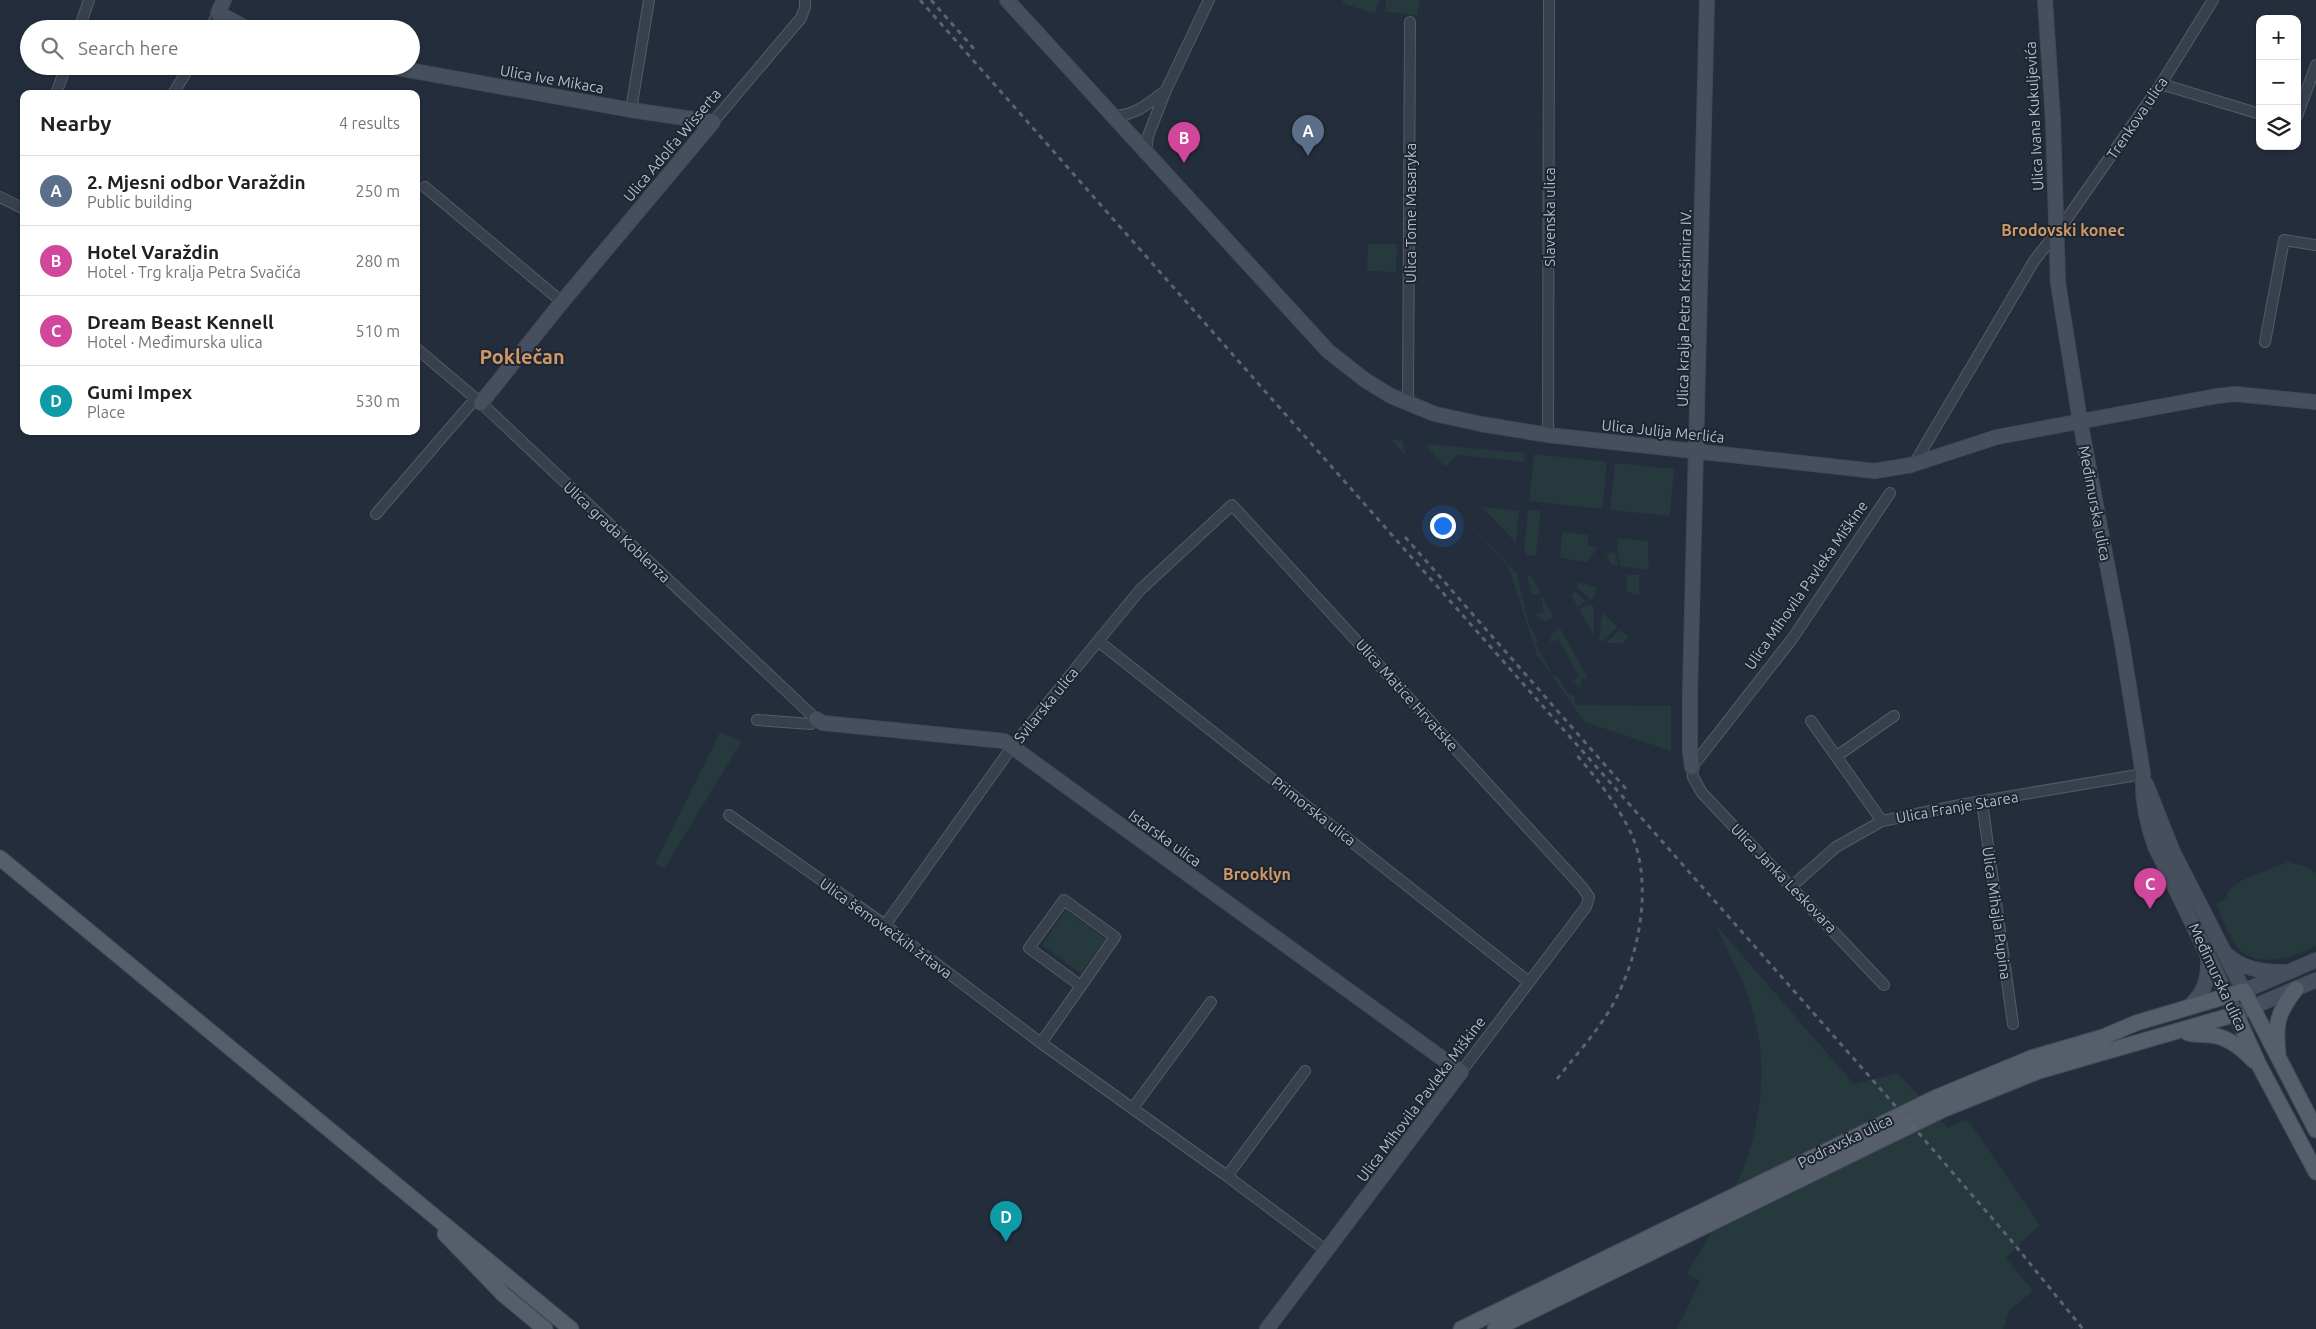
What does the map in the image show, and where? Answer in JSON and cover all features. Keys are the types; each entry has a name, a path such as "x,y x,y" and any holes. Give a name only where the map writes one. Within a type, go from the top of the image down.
{"main road":[{"path":"224,0 218,14 230,20"},
{"name":"Ulica Julija Merlića","path":"1007,0 1277,298 1340,362 1378,388 1435,414 1548,435 1875,471 1914,464 1997,438 2080,421 2235,394 2316,402"},
{"name":"Ulica kralja Petra Krešimira IV.","path":"1692,767 1690,751 1690,693 1707,0"},
{"name":"Ulica Ivana Kukuljevića","path":"2045,0 2053,120 2056,231"},
{"name":"Ulica Ive Mikaca","path":"420,72 631,110 713,122"},
{"name":"Ulica Adolfa Wisserta","path":"479,401 713,122"},
{"name":"Međimurska ulica","path":"2056,231 2058,282 2080,421 2122,642 2142,774 2144,808 2152,839 2259,1065 2316,1172"},
{"name":"Istarska ulica","path":"816,719 823,723 1004,741 1461,1072"},
{"name":"Međimurska ulica","path":"2142,774 2173,852 2278,1061 2316,1130"},
{"path":"0,858 572,1329"},
{"path":"2223,951 2234,961 2247,967 2264,971 2290,972"},
{"path":"2188,1008 2196,1001 2206,986 2209,968 2208,955"},
{"path":"2244,992 2316,960"},
{"name":"Podravska ulica","path":"1495,1329 1942,1110 2039,1071 2236,1014 2316,980"},
{"path":"2278,1061 2277,1019 2282,1008 2296,989"},
{"name":"Podravska ulica","path":"1462,1329 1937,1097 2032,1058 2103,1037 2136,1023 2244,992"},
{"path":"2180,1031 2193,1035 2206,1034 2224,1038 2246,1052 2259,1065"},
{"name":"Ulica Mihovila Pavleka Miškine","path":"1267,1329 1461,1072"},
{"path":"406,1193 504,1295 545,1329"}],"street":[{"path":"82,20 89,0"},
{"path":"631,110 649,0"},
{"path":"1146,152 1148,136 1166,90 1209,0"},
{"name":"Slavenska ulica","path":"1548,435 1549,0"},
{"name":"Trenkova ulica","path":"2056,231 2066,220 2162,84 2213,0"},
{"name":"Ulica Adolfa Wisserta","path":"713,122 801,18 805,4"},
{"path":"215,20 218,14"},
{"name":"Ulica Tome Masaryka","path":"1408,403 1410,22"},
{"path":"2301,105 2316,65"},
{"path":"57,90 63,75"},
{"path":"175,90 185,75"},
{"path":"2162,84 2256,113"},
{"path":"1113,116 1132,113 1166,90"},
{"path":"425,187 562,302"},
{"path":"0,197 20,207"},
{"path":"1914,464 2034,261 2056,231"},
{"path":"2265,342 2284,240 2316,245"},
{"name":"Ulica grada Koblenza","path":"420,351 479,401 816,719"},
{"name":"Ulica Adolfa Wisserta","path":"376,514 479,401"},
{"name":"Ulica Mihovila Pavleka Miškine","path":"1692,767 1792,639 1890,493"},
{"name":"Svilarska ulica","path":"885,925 1012,746 1098,640 1140,590 1232,505"},
{"name":"Ulica Matice Hrvatske","path":"1232,505 1582,887"},
{"name":"Primorska ulica","path":"1098,640 1529,982"},
{"path":"1837,756 1894,716"},
{"path":"757,720 811,724 816,719"},
{"path":"1811,721 1882,821"},
{"name":"Ulica Janka Leskovara","path":"1692,767 1693,777 1702,793 1884,984"},
{"name":"Ulica Franje Starea","path":"1792,886 1836,847 1882,821 2142,774"},
{"name":"Ulica Mihajla Pupina","path":"1982,802 2013,1024"},
{"name":"Ulica šemovečkih žrtava","path":"729,815 885,925 1042,1043 1227,1176 1327,1251"},
{"name":"Ulica Mihovila Pavleka Miškine","path":"1461,1072 1589,903 1589,897 1582,887"},
{"path":"1042,1043 1115,937 1064,900 1029,948 1081,986"},
{"path":"1133,1108 1211,1002"},
{"path":"1227,1176 1304,1071"}],"shaded area":[{"path":"1343,0 1379,0 1375,14 1342,3"},
{"path":"1386,0 1420,0 1417,16 1385,11"},
{"path":"1368,244 1397,244 1396,272 1367,271"},
{"path":"1390,439 1403,441 1405,454 1517,574 1529,625 1538,641 1535,643 1553,676 1557,675 1568,694 1575,696 1575,705 1671,706 1671,751 1585,722 1537,655 1508,566"},
{"path":"1428,444 1525,453 1524,462 1458,455 1445,467 1427,447"},
{"path":"1534,454 1607,462 1602,509 1529,501"},
{"path":"1615,463 1674,469 1670,516 1610,510"},
{"path":"1482,507 1519,511 1516,543"},
{"path":"1528,510 1541,511 1536,556 1527,555 1524,551"},
{"path":"1562,532 1589,535 1588,545 1597,548 1588,562 1560,558"},
{"path":"1618,538 1648,541 1649,570 1620,566 1617,548"},
{"path":"1615,550 1618,566 1611,564 1606,555"},
{"path":"1627,575 1639,575 1639,595 1627,592"},
{"path":"1527,576 1531,576 1554,617 1546,622 1538,618 1536,614 1544,612 1540,594 1532,595"},
{"path":"1580,582 1596,587 1595,596 1591,600 1576,587"},
{"path":"1575,591 1586,601 1578,607 1571,596"},
{"path":"1590,604 1594,607 1594,636 1579,609"},
{"path":"1602,612 1617,627 1603,642 1599,640"},
{"path":"1560,628 1588,679 1581,679 1581,687 1572,681 1579,677 1558,639 1550,643 1551,635"},
{"path":"1620,630 1629,636 1623,643 1606,643"},
{"path":"720,732 742,741 665,868 655,864"},
{"path":"2165,847 2228,973 2225,975 2163,849"},
{"path":"2288,862 2308,867 2316,873 2316,946 2279,959 2269,960 2250,957 2242,952 2233,942 2216,904 2223,900 2231,889 2240,882"},
{"path":"1066,910 1106,939 1081,973 1042,945"},
{"path":"1715,924 1854,1084 1898,1073 1948,1128 1966,1119 1975,1130 2040,1225 2006,1258 2033,1291 2009,1311 2003,1329 1677,1329 1700,1281 1687,1274 1740,1176 1753,1137 1760,1097 1761,1055 1751,1003"}],"railway":[{"path":"920,0 1885,1094 2010,1239 2083,1329"},
{"path":"931,0 975,50"},
{"path":"1405,537 1626,789"},
{"path":"1557,1079 1600,1025 1622,987 1636,944 1642,898 1642,875 1638,853 1631,833 1605,791 1574,752"}],"place":[{"name":"2. Mjesni odbor Varaždin","path":"1308,156"},
{"name":"Hotel Varaždin","path":"1184,163"},
{"name":"Dream Beast Kennell","path":"2150,909"},
{"name":"Gumi Impex","path":"1006,1242"}],"district":[{"name":"Brodovski konec","path":"2063,230"},
{"name":"Poklečan","path":"522,356"},
{"name":"Brooklyn","path":"1257,874"}]}
